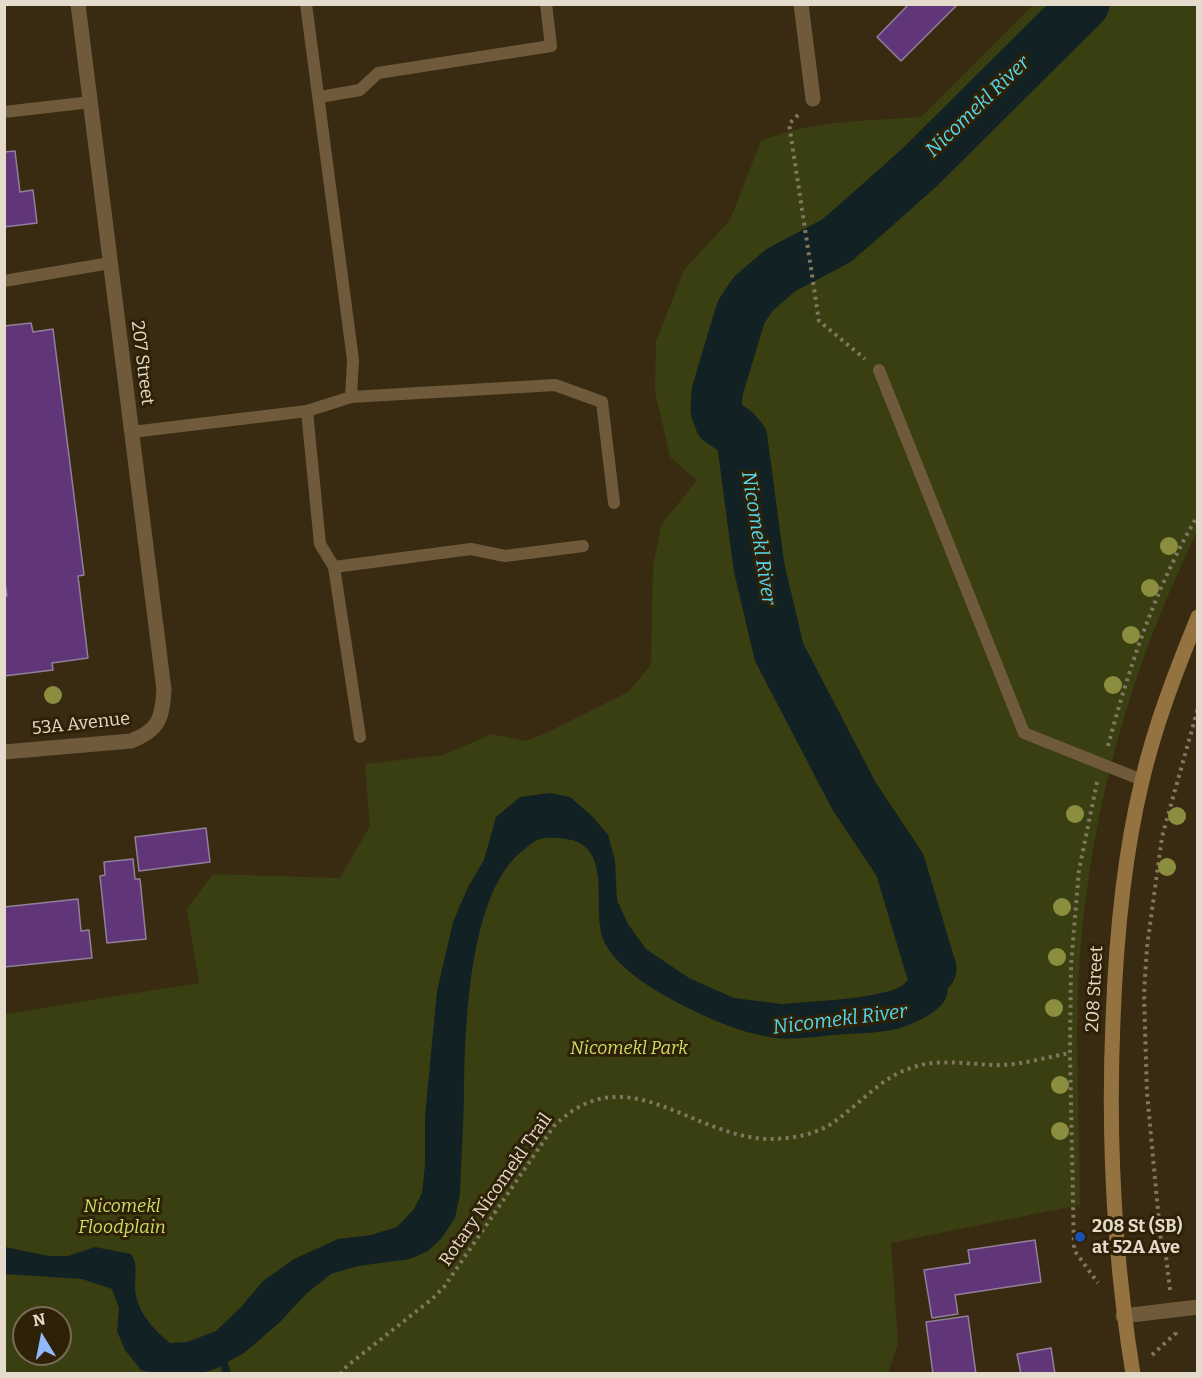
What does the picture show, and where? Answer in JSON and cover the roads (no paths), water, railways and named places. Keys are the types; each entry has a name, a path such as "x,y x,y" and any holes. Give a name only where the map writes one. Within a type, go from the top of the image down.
{"main road":[{"name":"208 Street","path":"1133,1374 1123,1316 1111,1148 1112,1033 1119,921 1128,850 1142,780 1160,718 1197,617"}],"street":[{"name":"207 Street","path":"78,4 164,690 163,708 157,725"},
{"path":"801,4 813,99"},
{"name":"53A Avenue","path":"4,752 131,741 145,735 157,725"},
{"path":"1123,1316 1197,1307"}],"lane":[{"path":"306,4 320,96 353,360 351,397"},
{"path":"320,96 360,90 378,73 551,46 546,4"},
{"path":"4,112 91,102"},
{"path":"4,281 110,263"},
{"path":"879,370 1024,733 1142,780"},
{"path":"132,432 307,411 351,397 555,386 602,402 614,503"},
{"path":"307,411 320,544 334,567 360,737"},
{"path":"334,567 471,549 505,556 583,546"}],"water":[{"path":"550,793 570,797 592,816 608,835 615,860 617,900 628,924 646,949 689,978 734,998 782,1004 861,997 891,991 902,986 909,979 912,967 911,956 893,903 916,903 943,964 948,988 946,998 932,1013 919,1020 900,1028 880,1032 788,1038 758,1035 727,1026 665,996 640,980 617,960 603,939 600,927 598,882 592,856 584,846 572,840 550,838 537,840 506,869 491,896 480,929 468,1001 460,1194 455,1218 441,1239 428,1251 410,1259 358,1266 331,1274 306,1294 280,1322 244,1353 215,1369 198,1374 153,1373 141,1370 125,1350 117,1331 119,1308 112,1289 82,1279 5,1274 5,1247 49,1256 68,1256 95,1247 131,1254 135,1266 136,1294 146,1318 170,1343 187,1342 216,1331 263,1281 294,1259 338,1239 371,1235 397,1227 414,1209 422,1193 425,1165 425,1116 437,991 453,922 468,887 484,860 496,817 520,797"}],"waterway":[{"name":"Nicomekl River","path":"931,969 900,865 854,796 779,652 759,567 742,439 720,421 716,410 717,392 741,312 753,294 781,270 836,241 866,215 920,167 1084,4"},
{"path":"221,1354 227,1374"}],"place":[{"name":"208 St (SB) at 52A Ave","path":"1080,1237"}],"park label":[{"name":"Nicomekl Park","path":"629,1049"},
{"name":"Nicomekl Floodplain","path":"122,1217"}]}
